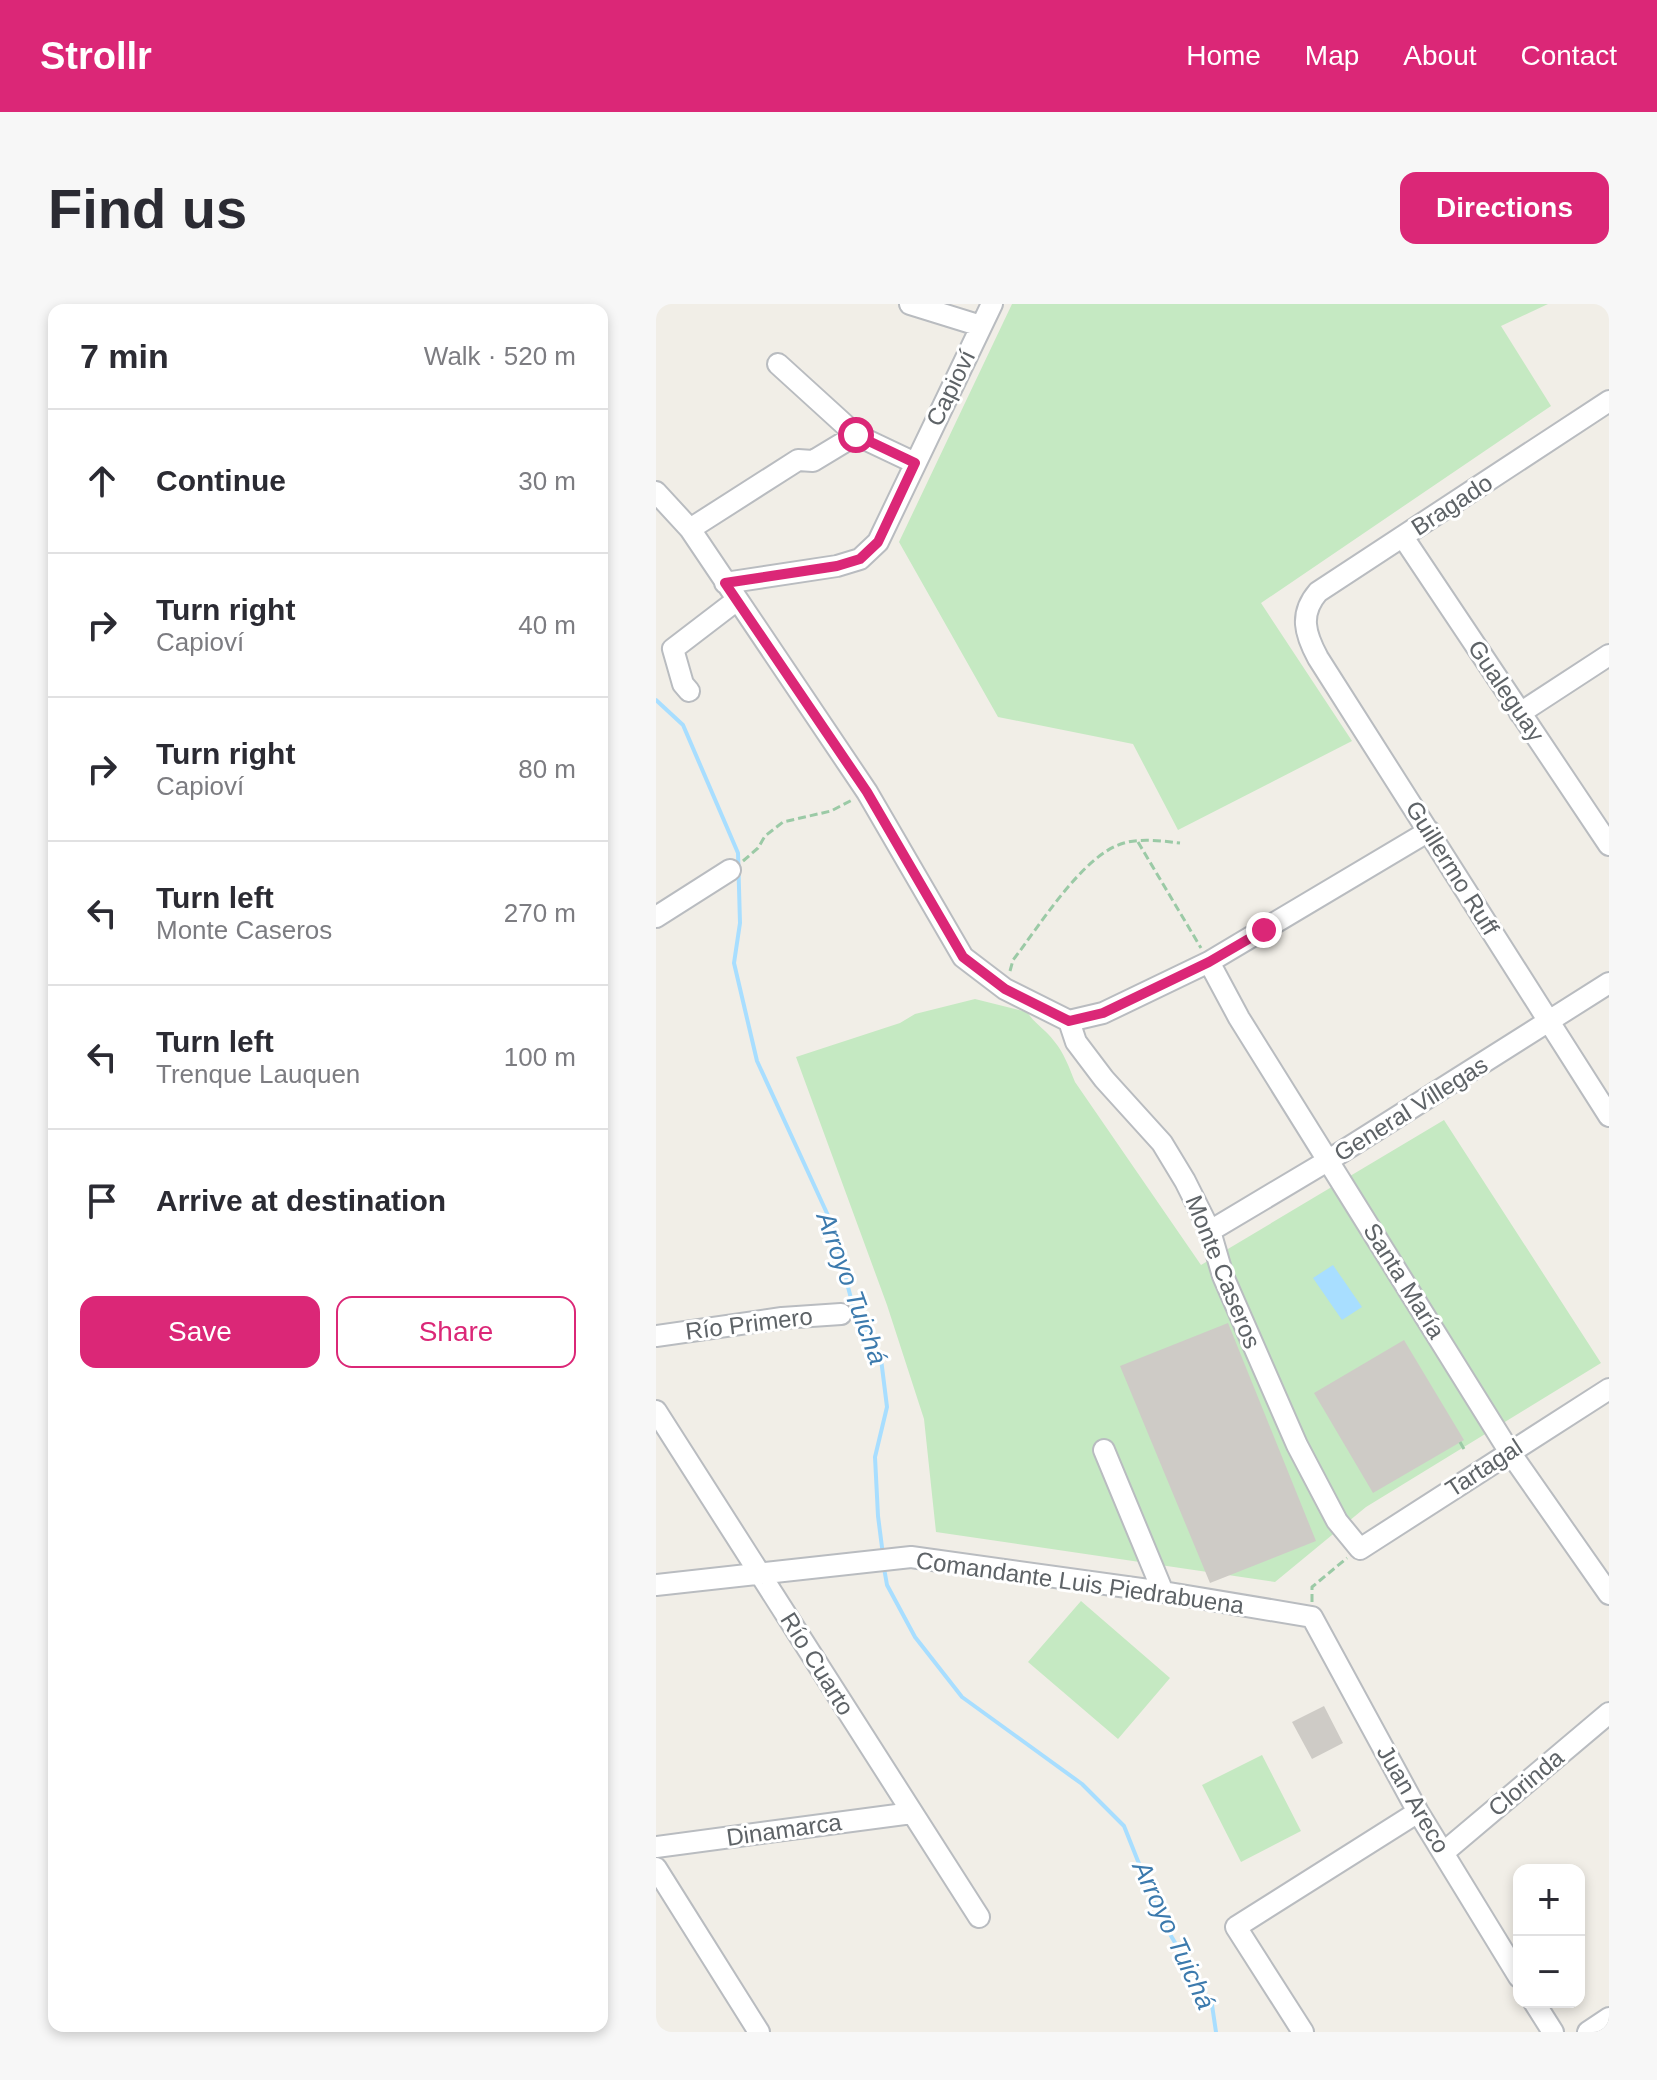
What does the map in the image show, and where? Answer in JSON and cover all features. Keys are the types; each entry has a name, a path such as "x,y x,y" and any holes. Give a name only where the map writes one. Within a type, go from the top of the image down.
{"street":[{"path":"910,304 981,326"},
{"name":"Capioví","path":"725,583 837,566 860,559 878,542 992,304"},
{"path":"778,364 856,435 915,463"},
{"name":"Bragado","path":"1304,616 1318,592 1609,401"},
{"path":"690,529 798,460 813,461 856,435"},
{"path":"656,492 690,529 867,792 963,957 1005,989 1069,1021 1103,1013 1209,962 1429,831"},
{"name":"Gualeguay","path":"1403,537 1609,845"},
{"path":"689,691 683,684 673,649 737,600"},
{"name":"Guillermo Ruff","path":"1304,616 1307,638 1318,658 1609,1116"},
{"path":"1520,713 1609,655"},
{"path":"656,917 730,870"},
{"name":"Santa María","path":"1209,962 1239,1018 1509,1451 1609,1594"},
{"name":"General Villegas","path":"1210,1231 1329,1160 1609,983"},
{"name":"Monte Caseros","path":"1069,1021 1076,1042 1094,1067 1162,1143 1185,1181 1210,1231 1223,1276 1297,1445 1337,1521 1360,1549"},
{"name":"Río Primero","path":"656,1336 782,1318 841,1314"},
{"name":"Tartagal","path":"1360,1549 1609,1389"},
{"name":"Río Cuarto","path":"656,1411 979,1917"},
{"path":"1104,1450 1163,1592"},
{"name":"Comandante Luis Piedrabuena","path":"656,1585 911,1557 1163,1592 1312,1617"},
{"name":"Juan Areco","path":"1312,1617 1418,1812 1513,1967"},
{"name":"Clorinda","path":"1443,1853 1609,1713"},
{"path":"1303,2032 1236,1927 1418,1812"},
{"name":"Dinamarca","path":"656,1847 912,1813"},
{"path":"656,1868 759,2032"},
{"path":"1538,2008 1553,2032"},
{"path":"1588,2032 1609,2018"}],"path":[{"path":"750,855 765,836 783,822 831,811 867,792"},
{"path":"1005,989 1013,960 1065,890 1096,859 1123,843 1153,840 1180,843"},
{"path":"1138,842 1209,962"},
{"path":"1460,1442 1464,1449"},
{"path":"1312,1587 1332,1570"}],"green space":[{"path":"1012,304 1548,304 1501,326 1551,406 1261,603 1352,741 1178,830 1133,744 998,717 899,542"},
{"path":"975,999 1027,1012 1051,1037 1075,1082 1201,1265 1444,1120 1601,1363 1366,1507 1275,1582 936,1532 924,1419 887,1305 796,1057 900,1023 915,1014"},
{"path":"1081,1601 1170,1678 1118,1739 1028,1662"},
{"path":"1262,1755 1301,1831 1241,1862 1202,1785"}],"water":[{"path":"1333,1265 1362,1307 1342,1320 1313,1278"}],"building":[{"path":"1228,1323 1316,1541 1210,1583 1120,1366"},
{"path":"1404,1340 1464,1440 1373,1493 1314,1393"},
{"path":"1324,1706 1343,1743 1312,1759 1292,1722"}],"waterway":[{"name":"Arroyo Tuichá","path":"656,700 683,725 738,853 740,923 734,963 757,1061 831,1222 853,1306 881,1359 887,1407 875,1457 883,1555"},
{"name":"Arroyo Tuichá","path":"884,1568 887,1585 915,1637 962,1697 1082,1784 1124,1826 1161,1919 1212,2005 1216,2032"}],"route":[{"path":"856,435 915,463 878,542 860,559 837,566 725,583 867,792 963,957 1005,989 1069,1021 1103,1013 1209,962 1264,930"}]}
